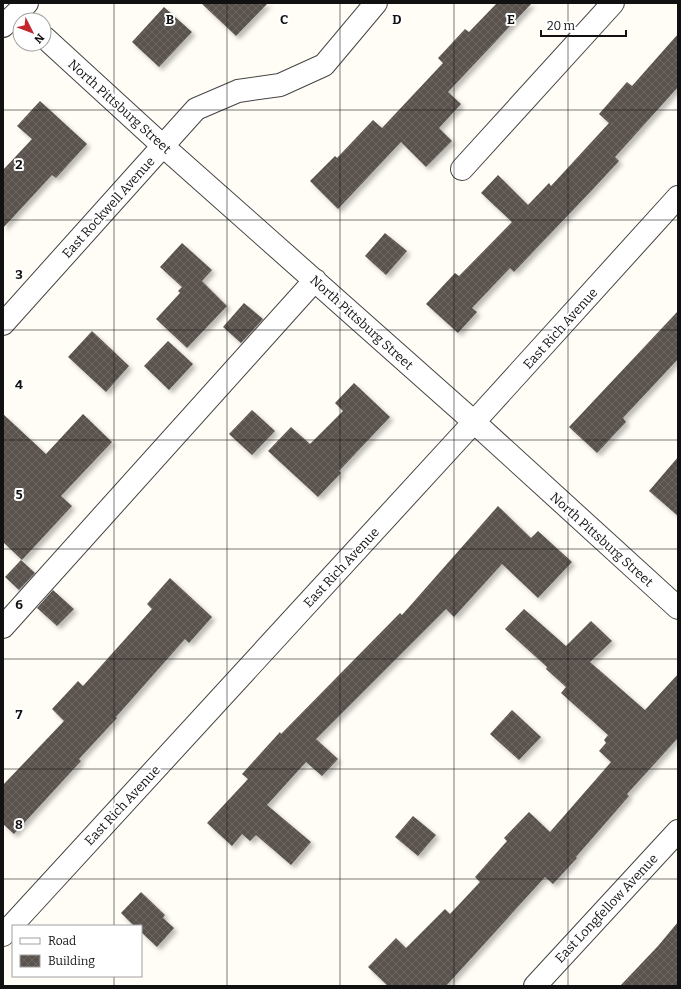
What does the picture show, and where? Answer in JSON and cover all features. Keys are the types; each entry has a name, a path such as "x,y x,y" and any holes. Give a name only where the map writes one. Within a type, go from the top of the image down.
{"street":[{"name":"East Rockwell Avenue","path":"3,324 196,109 238,91 280,85 324,65 376,3"},
{"path":"462,169 613,3"},
{"name":"North Pittsburg Street","path":"52,44 163,146 474,422 678,608"},
{"name":"East Rich Avenue","path":"12,925 474,422 678,197"},
{"path":"3,627 315,280"},
{"name":"East Longfellow Avenue","path":"534,986 678,831"},
{"name":"East Rich Avenue","path":"3,935 12,925"}],"building":[{"path":"201,3 268,3 236,36"},
{"path":"497,3 532,3 448,92 461,104 439,128 452,141 426,167 401,142 338,209 310,181 335,156 337,158 373,120 382,128 443,63 438,58 465,29 469,32"},
{"path":"164,7 192,32 159,67 132,42"},
{"path":"678,34 678,87 615,157 619,161 593,189 514,272 510,268 472,308 477,312 458,333 426,304 455,273 459,276 512,222 481,193 498,175 528,205 549,183 551,186 609,123 599,114 627,82 632,86"},
{"path":"40,101 87,144 56,178 52,175 3,228 3,170 32,139 17,126"},
{"path":"385,233 407,251 386,275 365,256"},
{"path":"182,243 212,270 202,281 227,306 187,348 156,319 180,293 178,291 182,287 160,267"},
{"path":"244,303 263,319 241,343 223,327"},
{"path":"678,311 678,359 623,418 626,422 597,453 569,427"},
{"path":"92,331 129,366 106,392 68,357"},
{"path":"168,341 193,364 169,390 144,366"},
{"path":"354,383 390,417 339,471 341,473 318,497 268,451 291,427 310,444 343,411 335,403"},
{"path":"252,410 275,431 252,455 229,434"},
{"path":"3,414 46,454 83,414 112,442 61,496 72,506 22,560 3,542"},
{"path":"678,457 678,516 649,491"},
{"path":"498,506 531,538 538,531 572,562 538,598 502,564 454,617 446,609 316,739 338,759 322,776 306,762 267,805 311,842 291,865 256,835 250,841 242,834 232,846 207,823 248,779 242,774 280,732 281,734 400,613 402,615"},
{"path":"21,560 35,573 19,590 5,577"},
{"path":"170,578 212,617 189,643 185,639 116,717 117,718 79,759 81,761 14,834 3,824 3,785 64,721 52,709 78,681 83,686 152,609 147,604"},
{"path":"53,590 74,609 57,626 37,608"},
{"path":"524,609 566,646 591,621 612,641 590,662 645,710 678,674 678,738 627,794 629,796 553,884 545,877 446,986 388,986 368,967 396,938 406,948 445,909 450,914 480,882 475,877 507,841 504,838 529,812 550,832 611,762 599,751 606,743 604,740 608,735 561,693 566,687 546,669 547,667 505,629"},
{"path":"512,710 541,737 519,760 490,734"},
{"path":"413,816 436,835 418,856 395,837"},
{"path":"141,892 165,915 163,918 174,928 157,947 142,933 142,925 133,925 121,913"},
{"path":"678,922 678,986 620,986 658,946"}]}
